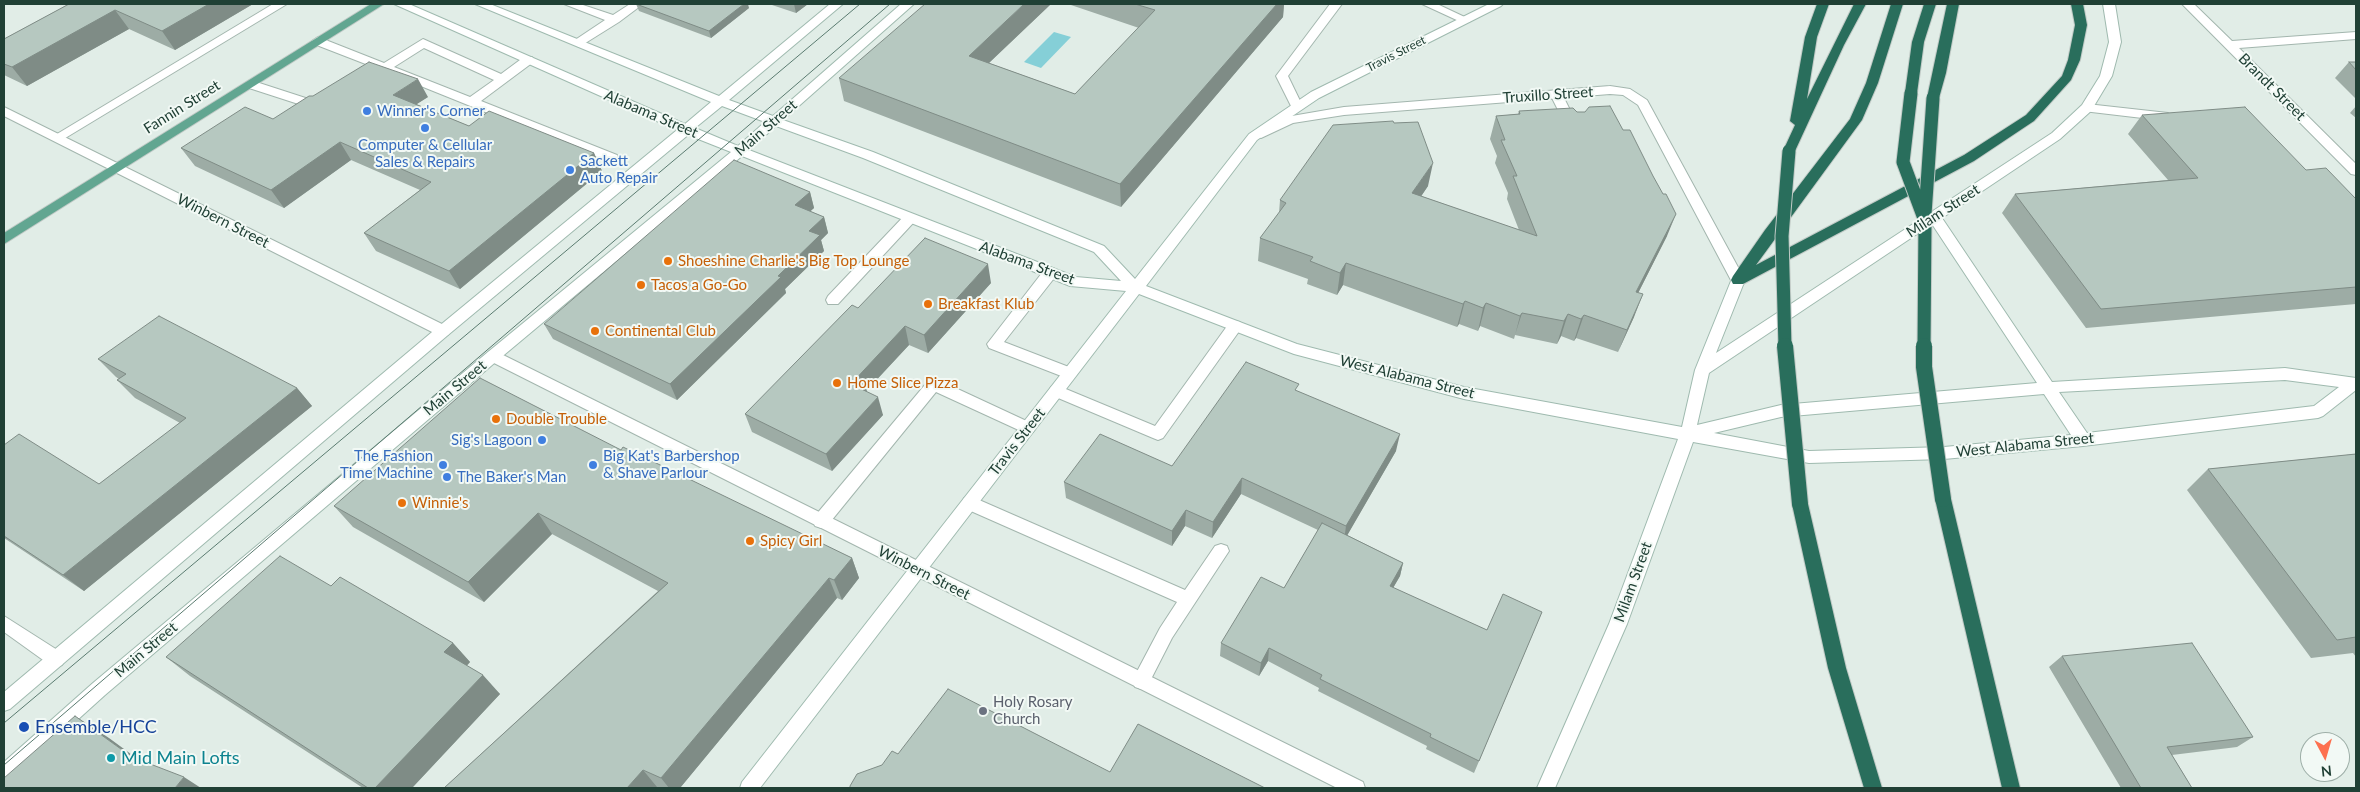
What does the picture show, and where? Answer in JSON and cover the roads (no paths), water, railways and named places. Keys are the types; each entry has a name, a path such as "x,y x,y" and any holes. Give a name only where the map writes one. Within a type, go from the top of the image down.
{"highway":[{"path":"1823,4 1811,37 1806,74 1789,151 1782,236 1785,361 1800,504 1836,668 1873,788"},
{"path":"1789,151 1838,45 1860,4"},
{"path":"1738,280 1770,233 1856,120 1872,83 1897,4"},
{"path":"1930,4 1918,42 1903,162 1930,219"},
{"path":"1953,4 1940,73 1933,98 1924,368 1943,499 2012,788"},
{"path":"1738,280 1969,158 2030,118 2066,77 2074,60 2081,25 2077,4"}],"main road":[{"name":"Fannin Street","path":"4,240 378,4"}],"street":[{"path":"58,137 281,4"},
{"name":"Alabama Street","path":"400,4 685,129 1050,273 1075,282 1135,287"},
{"path":"481,4 720,101 868,155 1099,249 1135,287"},
{"path":"570,4 615,20"},
{"path":"578,43 638,4"},
{"path":"4,702 443,331 837,4"},
{"name":"Main Street","path":"4,774 99,689 493,356 740,151 908,4"},
{"path":"1297,107 1282,76 1336,4"},
{"path":"1428,4 1465,20"},
{"name":"Travis Street","path":"749,788 1253,137 1315,95 1497,4"},
{"name":"Milam Street","path":"1702,370 2056,136 2087,108 2106,76 2115,42 2109,4"},
{"name":"Brandt Street","path":"2188,4 2356,171"},
{"path":"2230,45 2356,35"},
{"path":"318,41 612,158"},
{"path":"369,78 423,43 502,79"},
{"path":"472,102 528,60"},
{"path":"250,84 324,109 332,104"},
{"name":"Truxillo Street","path":"1253,137 1290,120 1344,111 1610,90 1626,92 1643,104 1738,280"},
{"path":"1556,94 1574,130"},
{"path":"2087,108 2177,116"},
{"name":"Winbern Street","path":"4,111 443,331"},
{"path":"833,300 910,218"},
{"path":"1930,219 2050,389 2083,440"},
{"path":"1050,273 994,344 1069,373"},
{"name":"Milam Street","path":"1546,788 1618,624 1688,433 1702,370 1738,280"},
{"name":"West Alabama Street","path":"1135,287 1294,349 1464,393 1688,433 1809,457 1944,453 2083,440 2318,412 2355,384"},
{"path":"1056,391 1158,434 1235,326"},
{"name":"Winbern Street","path":"493,356 1356,788"},
{"name":"West Alabama Street","path":"1688,433 1781,411 2090,384 2284,374 2355,384"},
{"path":"821,521 934,384 1028,428"},
{"path":"970,503 1188,599"},
{"path":"1141,681 1166,632 1221,551"},
{"path":"4,623 56,659"}],"water":[{"path":"1054,32 1071,37 1041,68 1024,62"}],"tram line":[{"path":"4,723 860,4"},
{"path":"4,765 890,4"}],"place":[{"name":"Winner's Corner","path":"367,111"},
{"name":"Computer & Cellular Sales & Repairs","path":"425,128"},
{"name":"Sackett Auto Repair","path":"570,170"},
{"name":"Shoeshine Charlie's Big Top Lounge","path":"668,261"},
{"name":"Tacos a Go-Go","path":"641,285"},
{"name":"Breakfast Klub","path":"928,304"},
{"name":"Continental Club","path":"595,331"},
{"name":"Home Slice Pizza","path":"837,383"},
{"name":"Double Trouble","path":"496,419"},
{"name":"Sig's Lagoon","path":"542,440"},
{"name":"The Fashion Time Machine","path":"443,465"},
{"name":"Big Kat's Barbershop & Shave Parlour","path":"593,465"},
{"name":"The Baker's Man","path":"447,477"},
{"name":"Winnie's","path":"402,503"},
{"name":"Spicy Girl","path":"750,541"},
{"name":"Holy Rosary Church","path":"983,711"},
{"name":"Ensemble/HCC","path":"24,727"},
{"name":"Mid Main Lofts","path":"111,758"}]}
